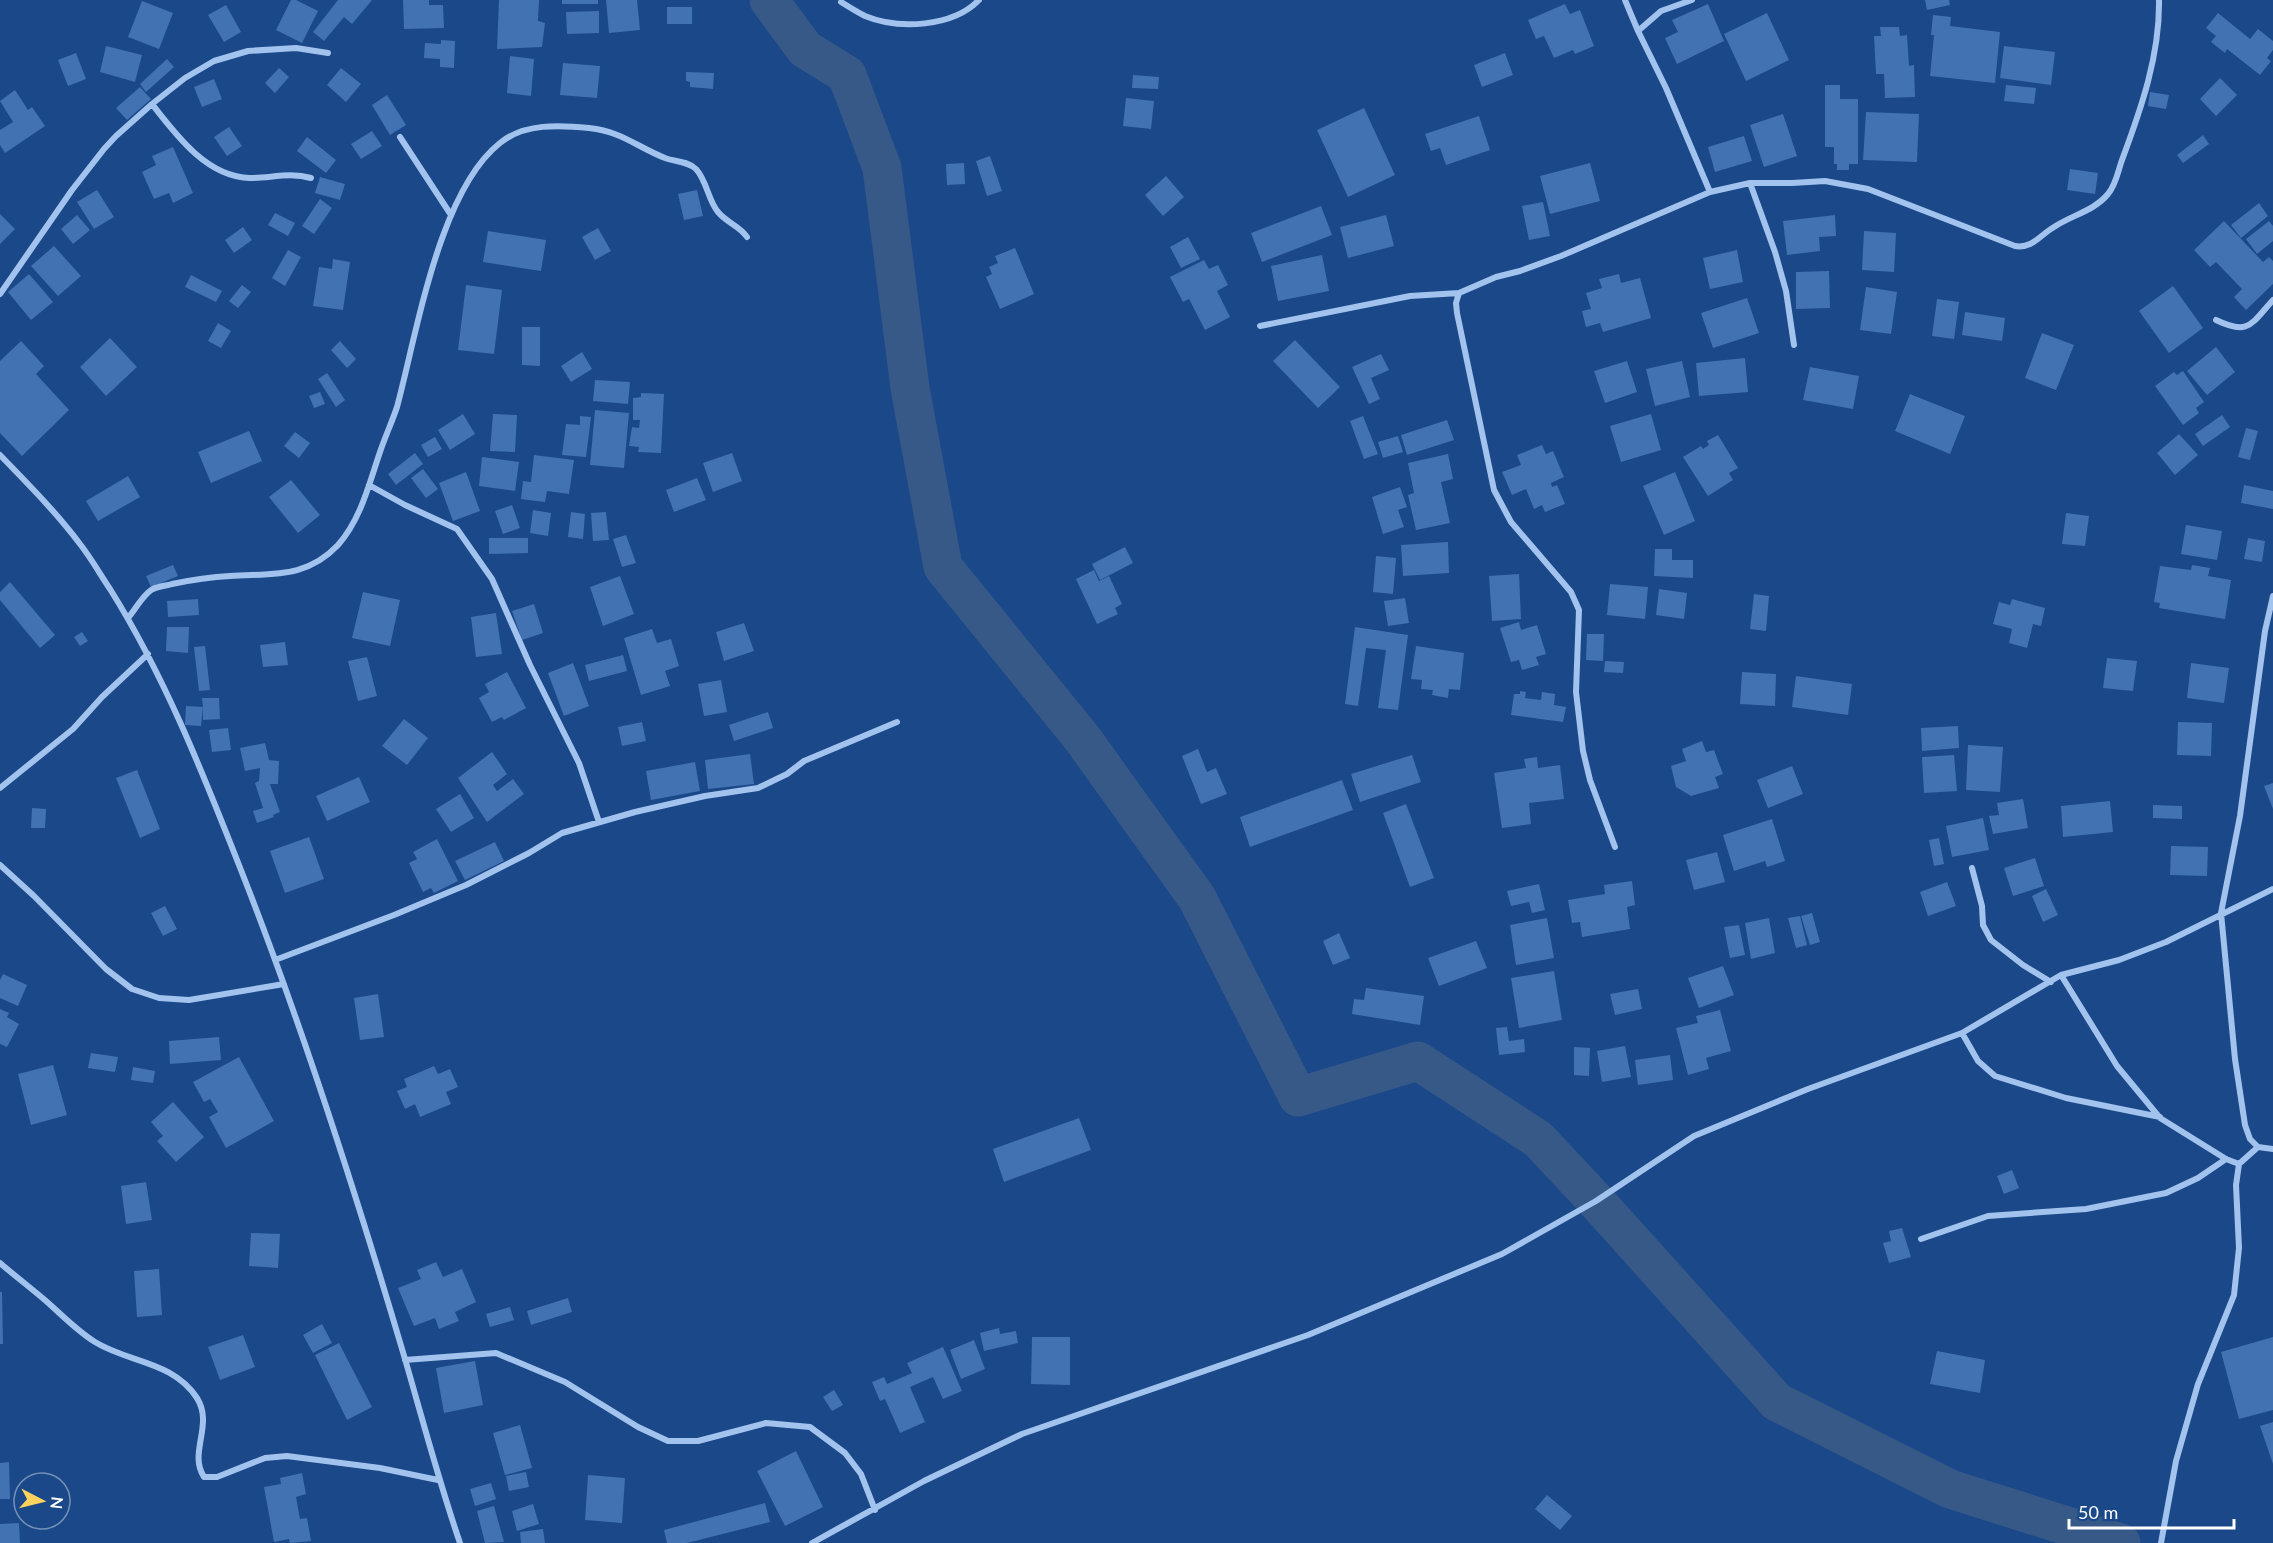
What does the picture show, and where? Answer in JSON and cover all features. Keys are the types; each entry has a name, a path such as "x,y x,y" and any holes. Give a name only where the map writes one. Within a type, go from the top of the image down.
{"street":[{"path":"841,2 867,16 890,22 912,23 939,21 960,15 979,0"},
{"path":"1625,0 1666,88 1710,192"},
{"path":"1638,31 1661,11 1692,0"},
{"path":"1260,326 1410,296 1459,293 1496,277 1520,272 1561,256 1710,192 1750,183 1825,181 1868,189 2015,246 2030,245 2059,224 2090,210 2110,192 2130,139 2151,68 2157,40 2159,0"},
{"path":"0,294 72,190 104,149 152,104 185,78 214,61 248,51 296,48 328,53"},
{"path":"152,104 194,150 221,172 243,177 286,174 311,178"},
{"path":"128,618 151,590 191,580 230,576 282,575 315,565 338,545 356,520 396,408 421,308 451,215 467,183 483,159 501,141 522,132 550,125 605,130 624,136 654,153 694,166 716,210 729,222 742,229 747,237"},
{"path":"400,136 451,215"},
{"path":"1750,183 1775,252 1786,291 1794,345"},
{"path":"1459,293 1456,303 1457,313 1494,490 1510,522 1571,592 1579,610 1576,692 1583,751 1590,780 1615,847"},
{"path":"2216,320 2232,327 2242,328 2252,322 2273,300"},
{"path":"0,455 42,498 82,546 128,618 148,654 207,783 284,984 347,1171 405,1360 438,1480 460,1543"},
{"path":"369,485 457,529 492,579 530,664 579,763 598,822"},
{"path":"2273,596 2265,631 2240,816 2221,913 2235,1059 2245,1125 2250,1138 2258,1147 2273,1149"},
{"path":"0,788 73,729 102,697 148,654"},
{"path":"275,960 466,885 529,854 562,833 705,796 758,788 787,774 804,761 897,722"},
{"path":"0,865 106,969 132,989 159,998 189,1000 284,984"},
{"path":"1972,868 1982,906 1983,925 1991,940 2023,965 2051,982"},
{"path":"812,1543 924,1481 1022,1434 1308,1335 1502,1254 1596,1201 1694,1136 1808,1089 1962,1033 2061,975 2120,960 2166,942 2273,889"},
{"path":"2061,975 2117,1066 2160,1118 2226,1159 2239,1164"},
{"path":"1962,1033 1978,1061 1995,1076 2066,1098 2160,1118"},
{"path":"2161,1543 2176,1461 2198,1384 2234,1295 2239,1248 2236,1185 2239,1164 2258,1147"},
{"path":"1921,1239 1988,1216 2086,1209 2166,1193 2198,1178 2226,1159"},
{"path":"0,1263 93,1341 113,1353 155,1365 172,1373 184,1383 198,1399 203,1418 202,1441 197,1456 198,1469 204,1477 217,1477 265,1458 287,1456 380,1468 438,1480"},
{"path":"405,1360 496,1353 565,1382 638,1427 668,1441 698,1441 766,1423 810,1428 845,1454 861,1474 875,1510"}],"building":[{"path":"291,0 296,0 318,11 302,43 276,30"},
{"path":"338,0 372,0 352,24 344,17 324,41 313,32"},
{"path":"403,0 429,0 429,5 443,5 444,28 404,29"},
{"path":"499,0 539,0 538,21 545,23 542,47 497,49"},
{"path":"562,0 598,0 598,4 562,4"},
{"path":"606,0 637,0 640,30 609,33"},
{"path":"1925,0 1949,0 1950,5 1927,10"},
{"path":"142,1 173,13 159,49 128,37"},
{"path":"1565,4 1570,14 1580,10 1594,46 1575,54 1573,50 1554,58 1544,36 1536,39 1528,20"},
{"path":"1708,4 1724,41 1677,64 1665,38 1678,32 1672,20"},
{"path":"226,5 241,32 224,42 208,15"},
{"path":"667,7 692,7 692,24 667,24"},
{"path":"599,11 599,33 567,34 566,12"},
{"path":"1767,13 1789,60 1746,81 1724,34"},
{"path":"2218,13 2250,39 2258,29 2273,41 2273,50 2267,58 2271,61 2260,75 2227,49 2225,53 2211,42 2216,36 2206,28"},
{"path":"1933,15 1951,17 1950,26 2000,32 1995,83 1930,76 1934,35 1931,35"},
{"path":"1880,27 1899,27 1900,36 1907,35 1909,66 1914,65 1915,97 1885,98 1884,74 1876,74 1874,36 1881,36"},
{"path":"441,40 455,41 454,68 440,67 440,59 424,58 425,43 441,44"},
{"path":"106,46 142,55 135,82 100,72"},
{"path":"2004,46 2055,52 2051,85 2000,78"},
{"path":"76,53 86,79 68,86 58,60"},
{"path":"1505,53 1513,75 1482,87 1474,65"},
{"path":"510,56 534,59 531,96 507,93"},
{"path":"167,59 174,67 146,92 140,84"},
{"path":"563,63 600,66 597,98 560,95"},
{"path":"279,68 289,77 275,93 265,83"},
{"path":"341,68 361,84 346,102 327,85"},
{"path":"686,72 714,73 713,89 690,87 690,82 686,81"},
{"path":"1133,75 1159,77 1158,89 1132,88"},
{"path":"2220,78 2237,95 2216,116 2200,99"},
{"path":"214,79 222,99 202,107 194,87"},
{"path":"1825,85 1840,85 1840,99 1858,99 1858,164 1849,164 1849,170 1837,170 1837,164 1834,164 1834,147 1825,147"},
{"path":"2006,85 2036,88 2034,104 2004,101"},
{"path":"140,87 151,99 127,120 116,108"},
{"path":"15,90 28,110 32,107 45,126 5,153 0,145 0,130 13,122 0,101"},
{"path":"2150,92 2169,95 2166,109 2148,106"},
{"path":"387,95 406,125 390,135 372,105"},
{"path":"1126,98 1154,101 1151,129 1123,126"},
{"path":"1364,108 1395,175 1348,197 1317,130"},
{"path":"1866,112 1919,114 1917,162 1863,160"},
{"path":"1783,114 1797,156 1764,167 1750,125"},
{"path":"1479,116 1490,150 1446,165 1440,148 1431,151 1425,134"},
{"path":"229,127 242,146 227,156 214,137"},
{"path":"372,131 382,146 361,159 351,144"},
{"path":"2203,135 2209,144 2183,163 2177,155"},
{"path":"1744,136 1752,161 1715,172 1708,147"},
{"path":"307,137 336,160 326,173 297,151"},
{"path":"173,147 193,193 173,203 169,193 154,199 142,172 156,165 152,156"},
{"path":"990,156 1002,191 987,196 976,161"},
{"path":"964,163 965,184 947,185 946,164"},
{"path":"1590,163 1600,201 1550,214 1540,176"},
{"path":"2070,169 2098,173 2095,194 2067,190"},
{"path":"1166,176 1184,197 1163,216 1145,195"},
{"path":"320,177 345,184 340,200 315,193"},
{"path":"97,190 114,217 94,229 77,202"},
{"path":"697,190 703,216 684,220 678,194"},
{"path":"320,199 332,208 314,234 302,226"},
{"path":"1543,202 1550,236 1529,240 1522,206"},
{"path":"2259,203 2268,216 2241,238 2231,225"},
{"path":"1321,206 1332,235 1262,262 1251,233"},
{"path":"275,213 295,223 288,236 268,225"},
{"path":"0,214 15,229 0,244"},
{"path":"77,215 90,230 73,244 61,229"},
{"path":"1386,215 1394,246 1348,258 1340,227"},
{"path":"1835,215 1836,236 1819,237 1820,251 1787,255 1783,221"},
{"path":"2224,221 2263,262 2269,257 2273,261 2273,284 2246,310 2234,297 2242,289 2216,262 2210,267 2194,250"},
{"path":"2269,221 2273,226 2273,241 2257,254 2246,239"},
{"path":"243,227 252,240 234,253 225,240"},
{"path":"598,228 611,251 595,260 582,237"},
{"path":"488,231 546,240 541,271 483,262"},
{"path":"1864,231 1896,233 1894,272 1862,270"},
{"path":"1188,237 1200,259 1181,268 1170,247"},
{"path":"54,246 81,276 58,296 31,266"},
{"path":"1015,248 1034,294 1000,309 986,277 992,274 989,267 998,263 995,256"},
{"path":"288,250 301,257 285,286 272,278"},
{"path":"1737,250 1743,282 1710,289 1703,258"},
{"path":"1322,255 1329,291 1278,301 1271,266"},
{"path":"333,259 350,262 343,310 313,306 319,267 332,269"},
{"path":"1204,260 1209,269 1218,265 1228,285 1217,291 1230,317 1205,330 1189,299 1183,302 1170,277"},
{"path":"1829,271 1830,308 1796,309 1796,272"},
{"path":"29,274 53,302 31,320 8,292"},
{"path":"1619,274 1621,283 1640,278 1651,318 1603,332 1600,323 1586,327 1582,311 1591,309 1586,293 1602,288 1599,279"},
{"path":"191,275 222,291 216,302 185,287"},
{"path":"242,285 251,292 238,308 229,301"},
{"path":"466,285 502,290 494,354 458,350"},
{"path":"2173,286 2203,328 2169,353 2139,311"},
{"path":"1866,287 1897,292 1891,334 1860,330"},
{"path":"1747,298 1759,333 1713,348 1701,313"},
{"path":"1937,299 1959,302 1954,339 1932,336"},
{"path":"1965,312 2005,318 2002,341 1962,335"},
{"path":"218,323 231,331 221,348 208,341"},
{"path":"522,327 540,327 540,366 522,365"},
{"path":"2042,333 2074,345 2056,390 2025,378"},
{"path":"110,338 137,367 106,396 80,367"},
{"path":"1295,340 1340,387 1318,408 1273,361"},
{"path":"21,341 44,366 36,374 69,410 22,456 0,433 0,361"},
{"path":"340,341 356,359 347,368 331,350"},
{"path":"2216,347 2235,372 2207,395 2187,371"},
{"path":"582,352 592,369 571,382 561,366"},
{"path":"1381,354 1389,370 1371,378 1380,399 1369,404 1352,367"},
{"path":"1745,358 1748,392 1699,396 1696,363"},
{"path":"1627,361 1637,392 1605,403 1594,371"},
{"path":"1682,361 1690,397 1655,406 1646,369"},
{"path":"1810,367 1859,376 1853,409 1803,400"},
{"path":"2183,371 2204,402 2196,408 2199,413 2183,425 2155,386 2174,372 2177,375"},
{"path":"327,373 345,400 336,407 318,379"},
{"path":"595,380 630,382 628,404 593,401"},
{"path":"320,392 325,404 314,408 309,396"},
{"path":"641,393 664,394 661,453 638,452 639,447 629,446 632,427 639,428 640,420 633,420 633,398 641,397"},
{"path":"1910,394 1965,416 1950,454 1895,431"},
{"path":"595,410 629,413 624,468 590,465"},
{"path":"463,414 475,434 450,450 438,430"},
{"path":"493,414 517,415 515,452 490,451"},
{"path":"1651,414 1661,450 1621,462 1610,426"},
{"path":"2222,415 2230,427 2203,446 2195,434"},
{"path":"580,416 591,417 586,457 562,455 566,424 580,425"},
{"path":"1363,416 1378,454 1364,459 1350,421"},
{"path":"1447,420 1454,440 1407,455 1401,435"},
{"path":"2246,428 2258,431 2250,460 2238,457"},
{"path":"249,431 262,461 211,483 198,452"},
{"path":"295,432 310,443 299,458 284,446"},
{"path":"2179,434 2198,455 2175,475 2157,453"},
{"path":"1718,435 1738,468 1729,473 1733,480 1708,496 1683,457 1701,446 1703,449 1709,445 1707,441"},
{"path":"1398,436 1403,452 1383,458 1378,442"},
{"path":"435,437 442,449 428,457 421,445"},
{"path":"1542,445 1546,454 1553,451 1564,477 1551,483 1552,487 1557,485 1565,504 1545,512 1542,505 1534,509 1526,489 1512,495 1502,472 1521,465 1517,455"},
{"path":"415,453 423,464 396,485 388,474"},
{"path":"732,453 742,481 713,492 703,463"},
{"path":"1448,454 1453,479 1441,482 1450,523 1416,530 1408,495 1414,493 1408,463"},
{"path":"534,455 574,460 569,494 547,491 545,502 521,499 523,481 531,482"},
{"path":"482,457 519,462 515,491 479,486"},
{"path":"423,469 438,489 426,498 411,478"},
{"path":"466,472 480,511 453,521 439,483"},
{"path":"1675,472 1695,521 1664,535 1643,486"},
{"path":"128,476 140,497 98,521 86,501"},
{"path":"697,478 706,500 674,512 666,490"},
{"path":"291,480 320,515 298,533 269,497"},
{"path":"2244,485 2273,491 2273,509 2241,503"},
{"path":"1400,487 1407,507 1398,510 1404,527 1383,534 1372,497"},
{"path":"512,505 520,528 503,534 495,511"},
{"path":"533,510 551,513 548,536 530,533"},
{"path":"571,512 585,514 583,539 568,537"},
{"path":"606,512 609,540 593,541 591,513"},
{"path":"2066,513 2089,516 2085,546 2062,544"},
{"path":"2186,525 2222,531 2217,560 2181,554"},
{"path":"626,535 636,563 622,567 613,539"},
{"path":"489,538 528,538 528,553 489,554"},
{"path":"2248,538 2265,541 2262,562 2244,559"},
{"path":"1448,542 1449,573 1403,576 1401,545"},
{"path":"1125,547 1133,563 1100,580 1092,564"},
{"path":"1655,549 1672,549 1672,560 1693,560 1693,578 1654,576"},
{"path":"1376,556 1396,558 1393,594 1373,592"},
{"path":"173,565 178,576 151,587 146,576"},
{"path":"2192,565 2210,568 2208,576 2231,580 2225,619 2159,608 2160,603 2154,602 2160,566 2191,570"},
{"path":"1094,570 1099,581 1109,576 1122,604 1115,608 1118,614 1097,624 1076,579"},
{"path":"1519,574 1521,619 1492,621 1489,576"},
{"path":"620,576 634,614 603,626 590,587"},
{"path":"10,582 55,635 40,648 0,600 0,592"},
{"path":"1610,584 1648,587 1645,619 1607,615"},
{"path":"1659,589 1687,593 1684,619 1656,615"},
{"path":"363,592 400,600 390,646 352,638"},
{"path":"1754,594 1769,596 1766,631 1750,629"},
{"path":"1405,598 1409,623 1388,626 1384,601"},
{"path":"198,599 199,615 168,617 167,601"},
{"path":"2012,599 2045,608 2041,626 2033,624 2027,648 2009,643 2012,629 1993,624 1999,602 2010,605"},
{"path":"534,604 543,633 522,640 512,611"},
{"path":"496,613 502,654 476,657 471,617"},
{"path":"1519,622 1521,630 1537,625 1546,654 1536,657 1539,665 1522,670 1519,660 1511,662 1500,628"},
{"path":"744,623 754,651 724,661 716,632"},
{"path":"167,627 189,627 188,653 166,651"},
{"path":"1355,627 1408,635 1398,710 1378,708 1386,650 1366,648 1358,706 1345,704"},
{"path":"652,629 657,643 671,639 679,666 665,671 670,686 641,695 624,638"},
{"path":"82,632 88,641 80,646 74,637"},
{"path":"1587,634 1604,634 1603,661 1586,660"},
{"path":"285,642 288,665 263,667 260,645"},
{"path":"205,646 210,690 199,691 194,647"},
{"path":"1416,646 1464,653 1460,690 1449,689 1448,698 1432,695 1433,690 1421,689 1422,680 1411,679"},
{"path":"623,655 627,671 589,681 585,665"},
{"path":"367,657 377,696 358,701 348,661"},
{"path":"2107,658 2137,661 2133,691 2103,688"},
{"path":"1605,661 1624,662 1623,673 1604,672"},
{"path":"573,663 589,706 564,716 548,673"},
{"path":"2191,663 2229,668 2224,703 2187,698"},
{"path":"507,672 526,708 504,720 502,717 492,722 479,698 489,692 485,684"},
{"path":"1742,672 1776,674 1775,706 1740,704"},
{"path":"1796,676 1852,684 1848,715 1792,707"},
{"path":"721,680 727,712 704,716 698,684"},
{"path":"1520,691 1526,692 1525,698 1541,700 1542,692 1555,694 1554,705 1566,707 1563,722 1511,715 1514,694 1520,694"},
{"path":"202,698 219,698 220,719 203,720"},
{"path":"186,706 203,707 201,726 185,725"},
{"path":"768,712 773,728 734,741 729,725"},
{"path":"404,719 428,738 407,765 382,746"},
{"path":"642,722 646,741 622,746 618,727"},
{"path":"2178,722 2212,723 2211,756 2177,755"},
{"path":"1958,726 1959,748 1922,751 1921,728"},
{"path":"228,728 231,750 212,752 209,730"},
{"path":"1702,741 1706,752 1714,750 1723,774 1715,777 1719,788 1691,796 1676,787 1671,766 1686,761 1682,749"},
{"path":"265,743 269,760 279,761 278,784 270,784 280,812 273,815 274,817 257,823 253,811 263,808 255,783 259,781 260,768 245,771 240,748"},
{"path":"1968,745 2003,747 2000,792 1966,790"},
{"path":"1198,749 1207,772 1216,768 1227,794 1201,804 1182,756"},
{"path":"492,752 507,774 493,785 497,791 513,779 524,794 487,822 458,778"},
{"path":"750,754 754,784 708,789 705,760"},
{"path":"1412,755 1421,782 1360,802 1351,774"},
{"path":"1954,755 1957,791 1924,793 1922,757"},
{"path":"1537,757 1538,768 1560,765 1564,799 1529,803 1531,824 1502,828 1494,773 1526,768 1524,759"},
{"path":"695,762 700,791 651,800 646,771"},
{"path":"1792,766 1803,794 1768,808 1757,780"},
{"path":"137,770 160,829 140,838 116,778"},
{"path":"359,777 370,802 327,821 316,796"},
{"path":"1342,780 1353,810 1250,847 1240,817"},
{"path":"2273,783 2273,809 2264,786"},
{"path":"460,794 474,818 451,832 436,809"},
{"path":"2023,799 2028,828 1993,834 1989,816 1999,815 1997,803"},
{"path":"2110,801 2113,832 2063,837 2061,806"},
{"path":"1406,804 1434,878 1410,887 1383,813"},
{"path":"2153,805 2182,806 2182,819 2153,818"},
{"path":"32,808 46,809 45,828 31,828"},
{"path":"1983,818 1989,850 1952,857 1946,826"},
{"path":"1772,819 1785,861 1767,867 1765,861 1734,871 1723,835"},
{"path":"309,837 324,879 285,893 270,851"},
{"path":"1939,838 1944,864 1934,866 1929,840"},
{"path":"437,839 458,881 434,893 431,888 423,892 409,863 417,859 413,852"},
{"path":"495,842 504,861 465,880 455,861"},
{"path":"2171,846 2208,847 2207,876 2170,875"},
{"path":"1717,852 1725,882 1694,890 1686,860"},
{"path":"2035,858 2044,886 2013,896 2004,868"},
{"path":"1632,881 1635,905 1627,907 1630,929 1582,937 1580,922 1572,923 1568,900 1605,894 1604,885"},
{"path":"1947,882 1956,906 1928,916 1920,892"},
{"path":"1539,884 1545,910 1532,913 1529,902 1511,906 1507,891"},
{"path":"2046,889 2058,915 2043,922 2032,896"},
{"path":"165,906 177,929 163,936 151,913"},
{"path":"1812,913 1820,942 1810,945 1801,916"},
{"path":"1800,916 1807,945 1796,948 1788,918"},
{"path":"1547,918 1554,958 1516,965 1510,925"},
{"path":"1769,918 1775,953 1751,959 1745,923"},
{"path":"1739,925 1745,955 1730,958 1724,927"},
{"path":"1339,933 1350,958 1333,965 1323,941"},
{"path":"1476,941 1487,968 1439,986 1428,958"},
{"path":"1723,966 1734,995 1699,1008 1688,978"},
{"path":"1554,971 1562,1020 1519,1028 1511,978"},
{"path":"3,974 27,985 18,1006 0,998 0,980"},
{"path":"1366,988 1424,996 1420,1025 1352,1014 1354,999 1364,1000"},
{"path":"1638,989 1642,1009 1615,1015 1610,994"},
{"path":"378,994 384,1037 360,1040 354,998"},
{"path":"0,1009 9,1013 7,1017 19,1024 7,1047 0,1044"},
{"path":"1720,1010 1731,1051 1706,1058 1709,1069 1688,1075 1676,1028 1698,1023 1696,1016"},
{"path":"1507,1027 1509,1041 1524,1039 1525,1052 1499,1055 1496,1028"},
{"path":"219,1037 221,1060 170,1064 169,1041"},
{"path":"1625,1046 1631,1077 1602,1082 1597,1051"},
{"path":"1574,1047 1590,1048 1589,1076 1574,1075"},
{"path":"91,1053 118,1057 115,1072 88,1068"},
{"path":"1670,1055 1673,1080 1638,1085 1635,1060"},
{"path":"239,1057 274,1121 226,1148 209,1117 218,1112 210,1099 204,1102 193,1082"},
{"path":"53,1065 67,1115 31,1125 18,1074"},
{"path":"434,1066 438,1074 450,1069 458,1087 446,1092 451,1104 420,1117 415,1104 405,1109 397,1091 407,1087 404,1079"},
{"path":"133,1067 155,1071 153,1083 131,1080"},
{"path":"173,1102 204,1137 176,1162 157,1141 163,1136 151,1122"},
{"path":"1079,1118 1091,1150 1004,1182 993,1149"},
{"path":"2012,1170 2019,1188 2004,1194 1997,1176"},
{"path":"146,1182 152,1220 126,1224 121,1186"},
{"path":"1902,1228 1911,1257 1889,1263 1883,1243 1891,1241 1889,1231"},
{"path":"251,1233 280,1234 278,1268 249,1266"},
{"path":"436,1262 443,1277 462,1269 476,1302 455,1312 459,1321 439,1329 435,1318 414,1326 398,1288 421,1279 417,1270"},
{"path":"159,1269 162,1315 137,1317 134,1271"},
{"path":"0,1292 2,1292 3,1344 0,1344"},
{"path":"568,1298 572,1312 531,1325 527,1311"},
{"path":"510,1307 514,1320 490,1327 486,1314"},
{"path":"322,1324 332,1343 313,1353 303,1335"},
{"path":"999,1328 1000,1334 1016,1331 1018,1343 984,1351 980,1333"},
{"path":"243,1335 255,1367 220,1380 208,1347"},
{"path":"1032,1337 1070,1337 1070,1385 1031,1384"},
{"path":"2273,1337 2273,1410 2239,1419 2221,1352"},
{"path":"974,1340 985,1369 961,1379 950,1350"},
{"path":"339,1343 372,1407 347,1420 315,1355"},
{"path":"943,1347 962,1391 943,1399 933,1377 910,1387 925,1422 900,1433 885,1399 880,1401 872,1382 884,1377 887,1384 912,1373 907,1363"},
{"path":"1937,1351 1985,1360 1980,1393 1930,1384"},
{"path":"475,1361 483,1405 444,1413 436,1368"},
{"path":"834,1390 843,1405 832,1411 823,1397"},
{"path":"2273,1422 2273,1464 2260,1426"},
{"path":"520,1425 532,1468 505,1475 493,1433"},
{"path":"796,1451 823,1507 785,1526 757,1471"},
{"path":"9,1462 10,1499 0,1499 0,1463"},
{"path":"526,1472 529,1487 509,1491 506,1476"},
{"path":"302,1473 306,1494 296,1497 300,1519 307,1518 311,1541 290,1543 289,1539 274,1542 264,1487 281,1484 280,1478"},
{"path":"588,1475 625,1478 622,1523 585,1520"},
{"path":"491,1483 496,1499 475,1506 470,1489"},
{"path":"1547,1495 1572,1516 1560,1530 1535,1509"},
{"path":"765,1503 770,1522 687,1543 667,1543 664,1530"},
{"path":"533,1504 539,1524 517,1531 512,1511"},
{"path":"494,1506 504,1542 485,1543 477,1511"},
{"path":"12,1523 12,1531 19,1531 20,1543 0,1543 0,1524"},
{"path":"543,1529 545,1543 521,1543 520,1532"}],"waterway":[{"path":"769,0 805,49 847,75 882,168 910,388 943,567 1082,738 1197,898 1298,1097 1418,1061 1538,1139 1777,1402 1950,1489 2121,1543"}]}
